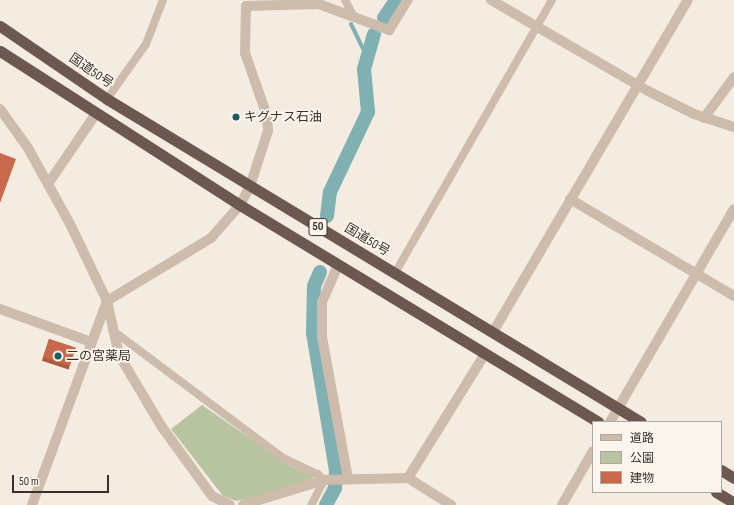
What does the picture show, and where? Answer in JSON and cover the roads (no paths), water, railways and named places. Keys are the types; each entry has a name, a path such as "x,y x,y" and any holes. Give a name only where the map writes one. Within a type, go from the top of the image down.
{"highway":[{"name":"国道50号","path":"0,26 107,99 639,421"},
{"name":"50","path":"0,52 95,115 240,205 598,421"},
{"path":"722,471 734,478"},
{"path":"718,493 734,503"}],"street":[{"path":"32,505 107,301 211,238 240,205 250,186 268,131 267,116 245,53 246,3 319,4 353,15 388,30 408,0"},
{"path":"491,0 639,86 704,118 734,127"},
{"path":"493,332 570,199 639,86 688,0"},
{"path":"704,118 734,77"},
{"path":"0,109 48,184 107,301 112,330 119,355 162,428 212,496 230,505"},
{"path":"48,184 95,115"},
{"path":"570,199 734,296"},
{"path":"610,421 734,209"},
{"path":"338,264 322,302 322,337 348,479"},
{"path":"0,309 92,342"},
{"path":"408,478 485,354"},
{"path":"562,505 592,453"},
{"path":"243,505 324,480 408,478 451,505"}],"lane":[{"path":"107,99 146,44 163,0"},
{"path":"345,0 353,15"},
{"path":"395,273 552,0"},
{"path":"112,330 283,458 324,480 311,505"}],"waterway":[{"path":"384,18 396,0"},
{"path":"351,24 367,57"},
{"path":"327,216 330,192 368,112 364,69 374,34"},
{"path":"320,272 314,286 313,333 336,470 335,488 326,505"}],"place":[{"name":"キグナス石油","path":"236,117"},
{"name":"二の宮薬局","path":"58,356"}]}
